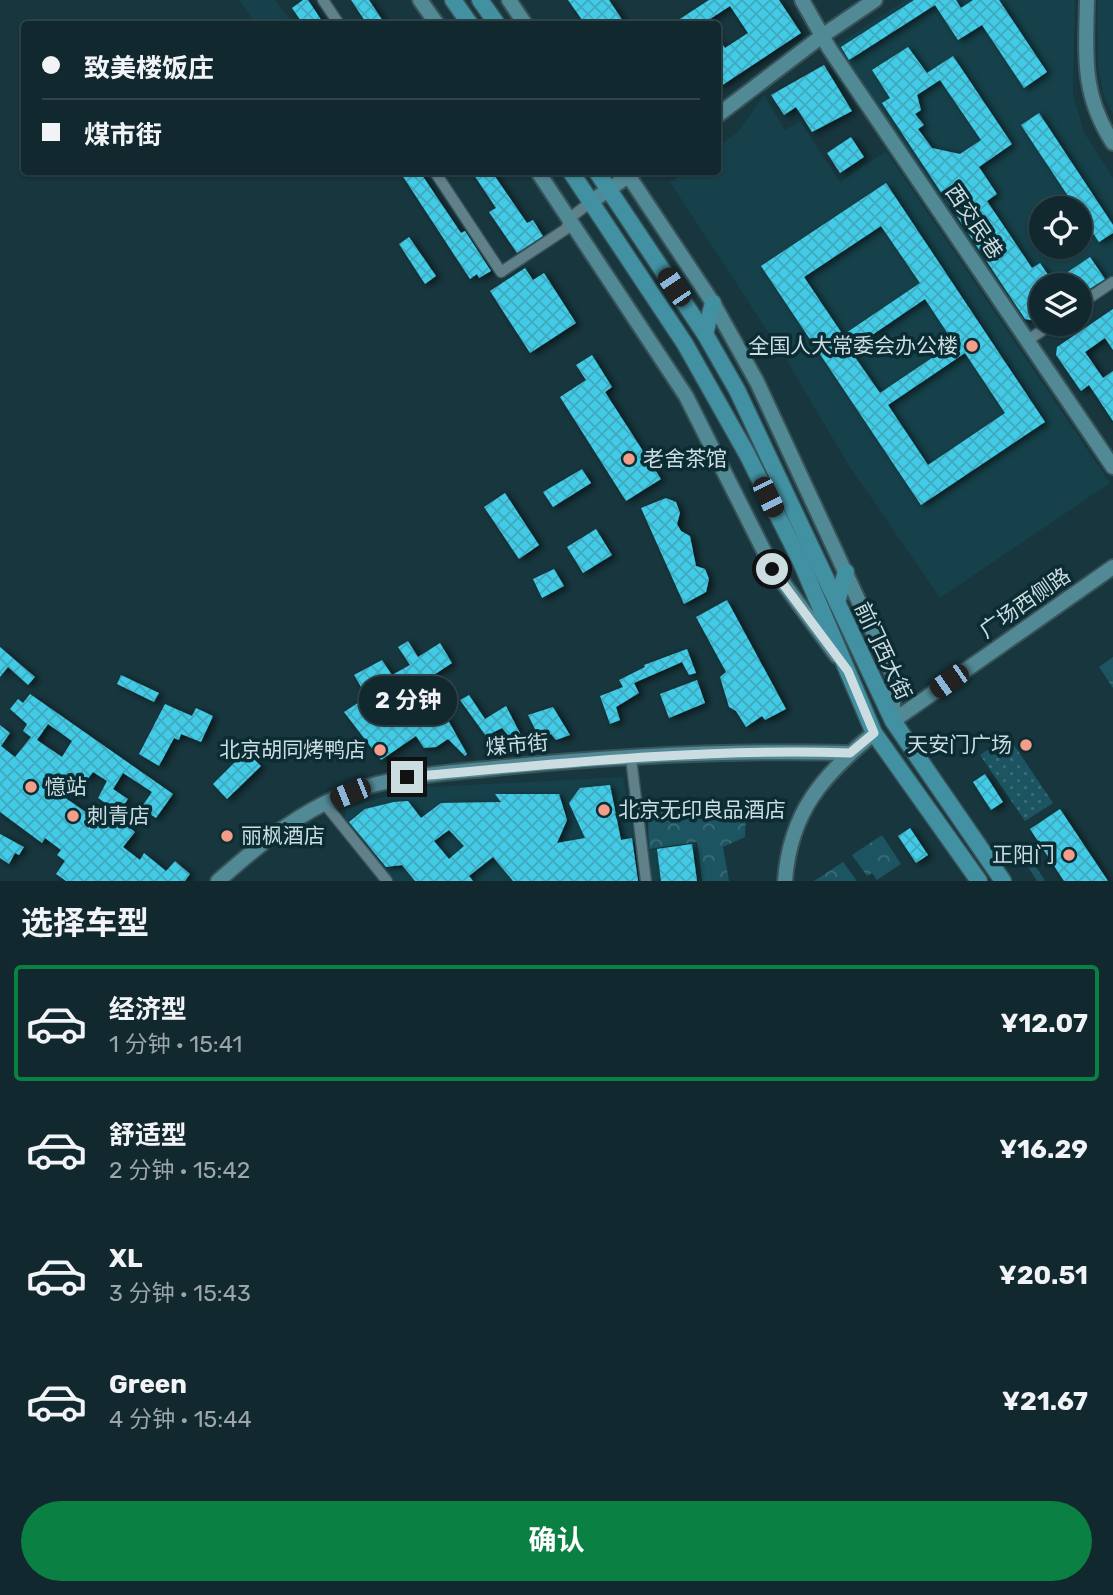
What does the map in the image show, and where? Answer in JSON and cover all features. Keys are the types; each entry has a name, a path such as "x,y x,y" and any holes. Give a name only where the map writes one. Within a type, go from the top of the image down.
{"main road":[{"path":"453,0 468,21"},
{"path":"480,0 495,21"},
{"name":"前门西大街","path":"573,175 685,344 735,433 800,562 874,733 979,881"},
{"name":"前门西大街","path":"599,175 705,334 737,390 892,721"},
{"path":"705,334 713,303"},
{"path":"837,602 846,572"},
{"path":"874,733 892,721 1003,881"}],"street":[{"path":"420,0 435,21"},
{"path":"509,0 523,21"},
{"name":"西交民巷","path":"802,0 822,36 1113,467"},
{"path":"721,113 822,36 876,0"},
{"path":"1087,0 1087,83 1094,107 1113,143"},
{"path":"327,2 337,21"},
{"path":"437,175 501,272 566,229 570,218 626,175"},
{"name":"前门西大街","path":"540,175 686,396 772,569 848,671"},
{"name":"前门西大街","path":"630,175 713,303 757,382 893,675 892,721"},
{"path":"1092,296 1113,282"},
{"path":"1028,340 1034,336"},
{"name":"广场西侧路","path":"892,721 1113,567"},
{"path":"785,881 792,837 807,802 826,777 874,733"},
{"name":"煤市街","path":"218,881 277,832 324,803 407,777 631,758 787,751 850,753"},
{"path":"631,758 646,881"},
{"path":"324,803 387,881"}],"shaded area":[{"path":"239,0 275,0 290,21 254,21"},
{"path":"905,0 1075,0 1073,94 1084,132 1113,178 1113,277 1092,292 1092,273 1029,273 1029,319 1015,308 837,45"},
{"path":"1097,0 1113,0 1113,114 1104,96 1098,68"},
{"path":"764,95 785,130 800,121 840,182 886,151 1110,483 940,598 846,461 787,361 670,182 680,175 721,175 721,145 738,132"},
{"path":"623,777 642,881 392,881 344,821 346,809 411,788"},
{"path":"696,843 701,881 651,881 649,850"}],"green space":[{"path":"1113,657 1113,688 1099,667"},
{"path":"1008,736 1053,803 1025,821 980,755"},
{"path":"735,801 746,811 745,837 723,847 729,881 702,881 697,842 649,849 648,819 661,819 661,810 695,809 695,813 713,813 714,818 725,817"},
{"path":"882,835 901,864 877,880 872,873 867,876 852,855"},
{"path":"1026,852 1045,881 1037,881 1021,856"},
{"path":"843,862 857,881 814,881"}],"building":[{"path":"303,0 308,0 322,21 301,21 292,8"},
{"path":"351,0 369,0 383,21 365,21"},
{"path":"568,0 609,0 623,21 583,21"},
{"path":"709,0 779,0 801,33 721,86 721,42 725,48 748,33 730,6 707,21 677,21"},
{"path":"914,0 956,0 961,8 973,0 999,0 1047,72 1024,88 982,25 958,40 935,5 849,60 841,47"},
{"path":"908,47 927,73 953,56 1012,144 979,167 997,194 987,201 1032,268 1040,263 1047,273 1029,273 1029,320 1025,319 882,103 890,98 872,70","holes":["940,80 981,140 960,154 932,148 918,129 924,125 915,114 921,110 917,95"]},
{"path":"824,65 852,111 812,132 796,107 784,115 771,95"},
{"path":"1039,113 1113,225 1113,233 1099,242 1092,232 1092,196 1068,196 1021,125"},
{"path":"851,137 864,157 840,173 827,153"},
{"path":"402,175 422,175 461,233 465,231 491,271 479,278 477,274 470,279"},
{"path":"474,175 494,175 527,223 533,220 543,236 517,253 489,212 496,208"},
{"name":"全国人大常委会办公楼","path":"886,183 1045,422 921,505 761,266","holes":["881,226 920,283 843,335 804,277","925,299 954,343 880,393 850,350","965,353 1005,413 928,465 888,405"]},
{"path":"409,237 436,276 425,284 399,244"},
{"path":"1087,259 1091,259 1105,279 1092,287 1092,273 1066,273"},
{"path":"525,268 533,280 544,273 576,323 530,353 490,291"},
{"path":"1113,309 1113,350 1105,338 1085,352 1103,378 1113,371 1113,421 1089,385 1081,391 1056,355 1057,347 1073,336 1092,336 1092,323"},
{"path":"592,355 612,387 605,392 661,479 626,501 560,397 586,380 576,365"},
{"path":"582,469 591,483 553,507 543,492"},
{"path":"505,493 539,545 519,559 484,507"},
{"path":"666,498 676,502 680,513 677,524 681,531 690,536 696,566 705,569 709,579 706,592 684,604 641,508"},
{"path":"596,529 612,555 583,573 567,547"},
{"path":"554,569 564,586 542,598 533,579"},
{"path":"727,600 786,709 765,720 762,716 746,727 736,711 729,707 720,677 726,672 696,617"},
{"path":"408,641 418,657 440,643 452,663 420,684 444,713 467,754 465,756 448,739 436,747 424,748 416,736 381,760 344,712 367,697 354,675 382,660 392,675 410,665 398,647"},
{"path":"0,647 35,677 28,685 8,667 0,677"},
{"path":"687,649 696,673 689,675 682,662 634,683 639,693 616,707 620,720 610,724 600,696 623,687 619,680 645,667 644,665"},
{"path":"121,675 159,693 154,702 117,684"},
{"path":"697,680 705,703 669,718 660,694"},
{"path":"30,694 173,794 156,818 141,808 152,792 123,773 113,789 128,799 119,812 98,798 107,781 93,772 87,780 78,773 72,783 64,777 55,791 108,827 119,813 125,818 122,822 135,832 123,847 140,860 144,853 166,871 175,861 190,874 185,881 66,881 56,874 65,861 57,855 61,850 45,838 42,843 0,812 0,725 10,733 1,746 15,757 31,737 23,731 27,724 10,709 18,699 23,703","holes":["48,724 72,741 62,757 37,740"]},
{"path":"469,695 485,719 506,706 521,735 513,741 502,728 486,736 460,700"},
{"path":"165,704 192,716 196,708 213,716 201,742 181,734 179,740 174,738 159,766 139,754"},
{"path":"553,707 570,735 556,740 551,734 540,739 528,715"},
{"path":"246,751 261,766 227,799 213,784"},
{"path":"985,774 1003,802 991,810 973,782"},
{"path":"610,785 621,840 632,838 638,881 513,881 493,857 469,876 473,881 415,881 402,865 386,867 349,822 365,809 394,802 408,801 421,818 441,803 501,802 495,794 559,794 567,820 557,843 585,838 569,803 580,788","holes":["449,830 464,846 449,859 434,841"]},
{"name":"正阳门","path":"1060,809 1108,881 1064,881 1030,829"},
{"path":"910,828 928,855 916,863 898,836"},
{"path":"0,834 24,847 19,855 15,853 9,864 0,858"},
{"path":"692,844 697,881 661,881 657,849"}],"place":[{"name":"全国人大常委会办公楼","path":"972,346"},
{"name":"老舍茶馆","path":"629,459"},
{"name":"天安门广场","path":"1026,745"},
{"name":"北京胡同烤鸭店","path":"380,750"},
{"name":"憶站","path":"31,787"},
{"name":"北京无印良品酒店","path":"604,810"},
{"name":"刺青店","path":"73,816"},
{"name":"丽枫酒店","path":"227,836"},
{"name":"正阳门","path":"1069,855"}],"route":[{"path":"407,777 543,763 787,751 850,753 874,733 848,671 772,569"}]}
